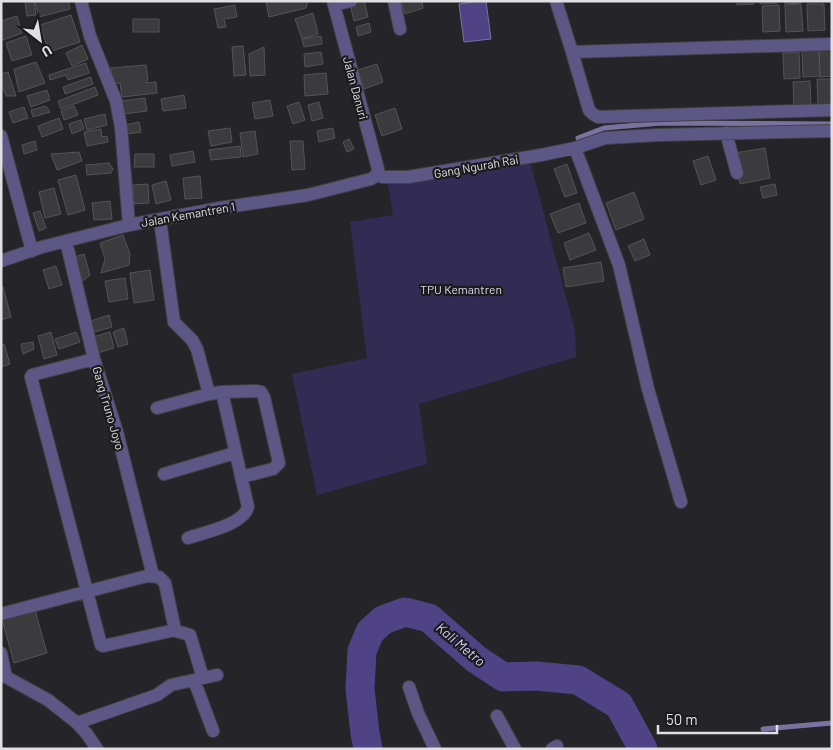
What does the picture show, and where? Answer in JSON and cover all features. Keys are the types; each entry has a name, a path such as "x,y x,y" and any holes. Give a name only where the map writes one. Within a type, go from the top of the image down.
{"street":[{"path":"81,1 90,36 116,101 121,127 129,225"},
{"path":"333,3 351,1"},
{"path":"394,1 400,29"},
{"path":"556,1 589,110 598,117 832,110"},
{"name":"Jalan Danuri","path":"333,3 378,169 377,175"},
{"path":"572,52 832,44"},
{"name":"Gang Ngurah Rai","path":"377,175 383,177 408,177 541,155 575,148 605,138 832,131"},
{"path":"726,133 737,173"},
{"path":"1,136 6,172 32,251"},
{"path":"575,148 619,266 648,388 681,502"},
{"name":"Jalan Kemantren 1","path":"1,261 66,241 129,225 220,208 308,195 371,179 377,175"},
{"path":"160,220 174,322 192,340 215,393 235,453 248,507 247,512 238,521 188,538"},
{"name":"Gang Truno Joyo","path":"66,241 94,359 134,498 153,576"},
{"path":"94,359 32,375 31,377 101,645 175,630 190,635 199,679 214,731"},
{"path":"157,408 215,393 256,390 261,392 279,463 273,470 241,476"},
{"path":"164,474 235,453"},
{"path":"1,614 153,576 159,577 164,583 175,630"},
{"path":"1,652 6,677 48,700 76,723 97,749"},
{"path":"76,723 157,695 171,686 217,675"},
{"path":"409,687 418,713 435,749"},
{"path":"497,716 514,749"}],"green space":[{"name":"TPU Kemantren","path":"527,162 531,165 575,331 576,357 419,404 427,464 317,495 292,374 367,358 350,222 393,215 388,184"}],"shaded area":[{"path":"486,1 491,39 464,42 459,4"}],"building":[{"path":"25,1 34,1 36,15 27,16"},
{"path":"35,1 68,1 70,9 39,17"},
{"path":"266,1 308,1 306,8 269,17"},
{"path":"364,1 368,17 354,21 350,4"},
{"path":"401,1 422,1 423,8 405,14"},
{"path":"737,1 754,1 754,4 737,5"},
{"path":"760,1 777,1 777,3 760,4"},
{"path":"784,1 801,1 801,3 785,4"},
{"path":"801,4 803,31 786,32 785,5"},
{"path":"807,4 824,4 825,30 808,31"},
{"path":"235,5 237,17 224,19 226,27 218,28 214,9"},
{"path":"779,5 780,31 763,32 762,6"},
{"path":"313,13 318,34 302,39 295,19"},
{"path":"71,15 80,42 49,52 40,25"},
{"path":"17,16 22,33 3,40 1,39 1,21"},
{"path":"133,19 159,19 159,32 133,32"},
{"path":"369,23 371,32 358,36 356,27"},
{"path":"26,36 32,55 12,61 6,43"},
{"path":"321,36 322,44 304,47 302,39"},
{"path":"82,45 88,59 72,66 66,53"},
{"path":"243,46 246,75 234,76 232,47"},
{"path":"264,47 265,75 250,76 249,54"},
{"path":"819,50 832,50 832,76 820,77"},
{"path":"819,50 820,76 803,77 802,51"},
{"path":"321,52 323,64 305,67 304,54"},
{"path":"799,52 800,78 784,79 783,53"},
{"path":"36,62 45,83 19,92 14,69"},
{"path":"86,63 89,73 68,80 66,75 50,80 49,75"},
{"path":"377,64 383,82 364,89 358,70"},
{"path":"146,65 148,79 146,83 156,82 157,93 122,97 120,83 113,84 111,68"},
{"path":"8,72 16,96 6,96 1,82 1,74"},
{"path":"326,73 328,94 305,96 304,75"},
{"path":"91,77 93,84 65,94 63,87"},
{"path":"817,79 832,79 832,105 818,106"},
{"path":"810,81 811,107 794,108 793,82"},
{"path":"95,87 98,95 61,109 58,101"},
{"path":"47,90 50,100 31,107 27,96"},
{"path":"184,95 186,108 163,111 161,99"},
{"path":"145,98 147,111 124,114 122,101"},
{"path":"270,100 273,116 255,119 252,103"},
{"path":"299,102 305,120 293,124 287,106"},
{"path":"319,102 323,118 312,121 308,105"},
{"path":"46,106 50,112 33,117 31,110"},
{"path":"74,106 78,115 64,120 61,111"},
{"path":"24,107 28,118 13,123 9,112"},
{"path":"395,108 402,129 382,136 375,115"},
{"path":"105,114 107,125 87,130 84,119"},
{"path":"59,118 63,129 42,137 38,126"},
{"path":"81,120 84,129 72,134 69,124"},
{"path":"139,122 141,132 127,134 125,125"},
{"path":"230,128 232,142 211,146 208,131"},
{"path":"333,128 335,138 319,142 317,131"},
{"path":"101,129 102,137 107,136 108,142 87,146 84,132"},
{"path":"255,131 258,154 243,157 240,133"},
{"path":"349,139 354,149 347,152 343,142"},
{"path":"35,141 37,150 24,154 22,145"},
{"path":"290,141 303,141 305,169 292,170"},
{"path":"240,146 241,157 211,160 209,150"},
{"path":"765,148 770,178 740,184 735,153"},
{"path":"193,151 195,162 172,166 170,155"},
{"path":"79,152 82,161 57,170 51,154"},
{"path":"135,154 154,154 154,167 134,167"},
{"path":"708,156 716,180 701,185 693,161"},
{"path":"109,163 113,169 111,173 87,175 86,165"},
{"path":"567,164 577,193 565,197 554,169"},
{"path":"76,175 85,210 68,215 58,180"},
{"path":"200,176 202,198 185,199 183,178"},
{"path":"166,181 171,200 156,204 152,185"},
{"path":"148,184 149,203 134,204 133,185"},
{"path":"775,184 777,195 763,198 760,187"},
{"path":"54,188 61,214 45,218 39,192"},
{"path":"634,192 644,219 616,230 606,203"},
{"path":"110,201 112,219 94,220 92,203"},
{"path":"579,203 586,223 558,233 550,214"},
{"path":"40,211 46,228 39,231 33,213"},
{"path":"589,233 596,250 570,260 564,243"},
{"path":"123,235 130,254 129,265 101,273 105,259 100,243"},
{"path":"644,239 650,255 635,261 628,246"},
{"path":"84,254 90,275 83,281 75,257"},
{"path":"601,262 604,281 566,287 563,268"},
{"path":"56,266 62,285 49,289 43,270"},
{"path":"150,270 154,300 134,303 130,273"},
{"path":"125,278 128,299 109,302 105,281"},
{"path":"1,287 3,287 11,317 1,320"},
{"path":"109,315 112,327 91,333 88,322"},
{"path":"124,328 128,344 118,347 113,332"},
{"path":"51,332 57,355 44,359 38,336"},
{"path":"76,332 80,342 59,349 55,339"},
{"path":"110,332 114,348 98,353 93,337"},
{"path":"33,342 34,349 23,354 21,344"},
{"path":"4,344 10,364 1,367 1,345"},
{"path":"35,610 47,653 14,663 2,619"}],"waterway":[{"path":"578,138 604,128 661,123 832,124"},
{"name":"Kali Metro","path":"368,749 360,689 362,651 370,632 383,620 405,612 429,618 476,659 503,677 536,676 578,680 619,705 643,749"},
{"path":"763,729 832,723"}]}
